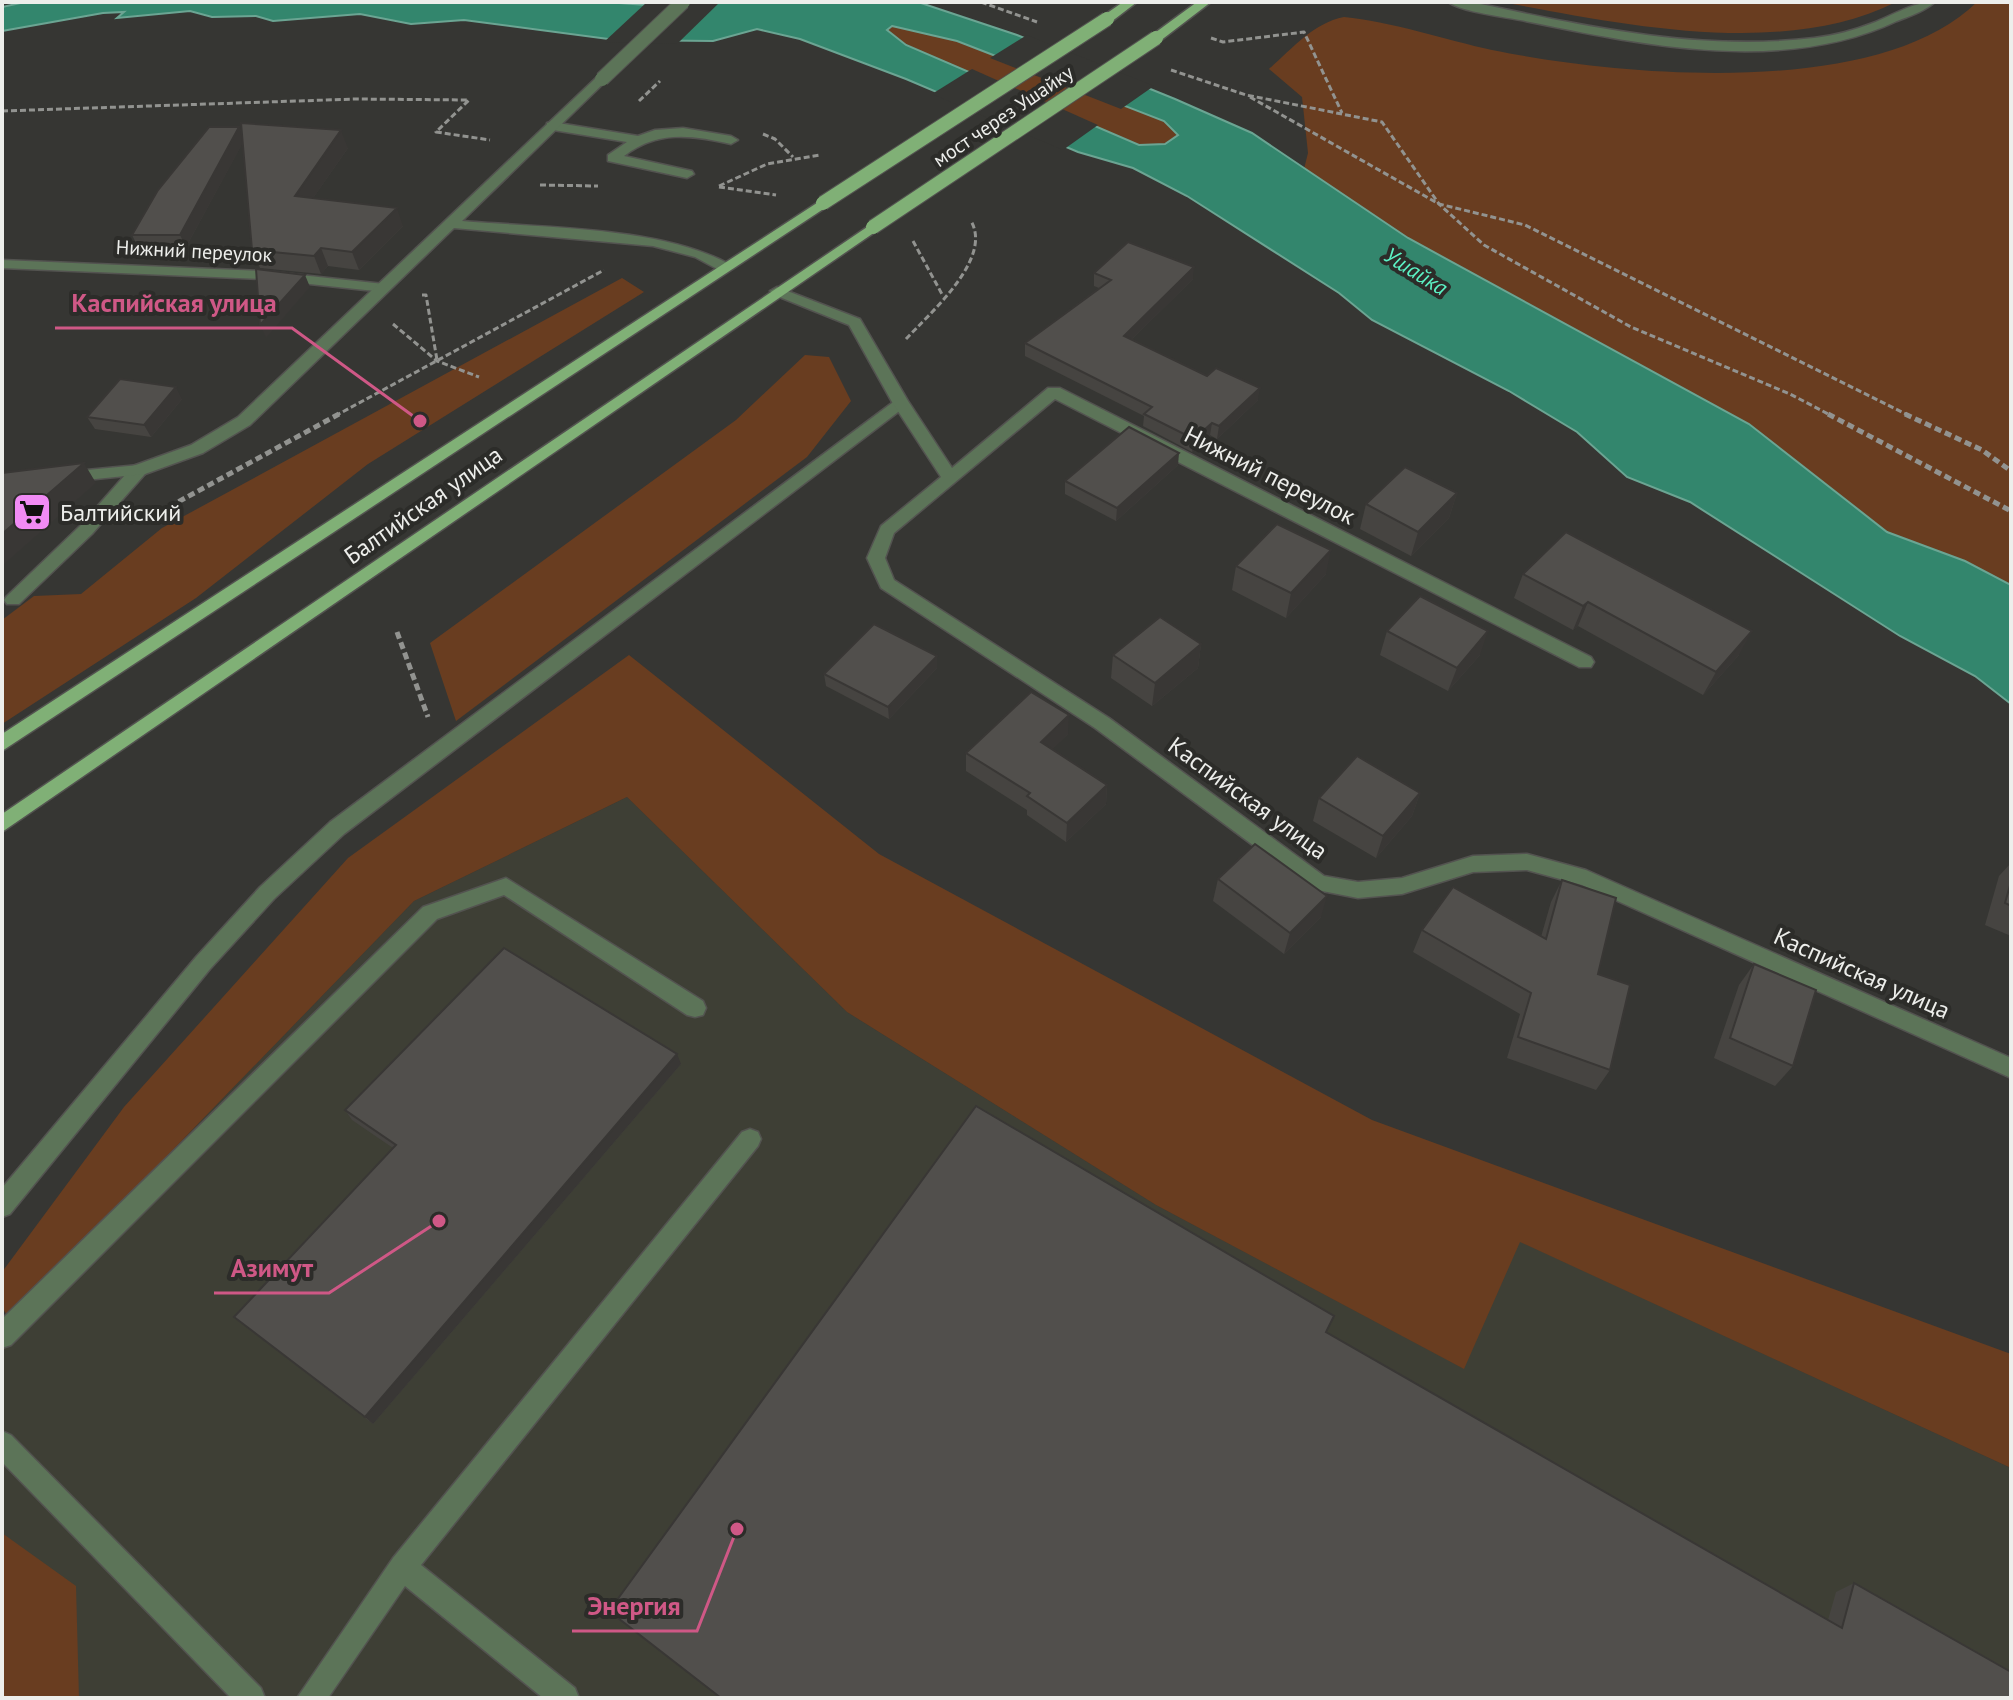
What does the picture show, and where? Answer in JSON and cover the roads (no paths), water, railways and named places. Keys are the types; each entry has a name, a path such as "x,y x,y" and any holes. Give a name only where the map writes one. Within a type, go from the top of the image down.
{"main road":[{"name":"мост через Ушайку","path":"823,203 1131,2"},
{"name":"мост через Ушайку","path":"873,227 1205,2"},
{"name":"Балтийская улица","path":"2,744 823,203"},
{"name":"Балтийская улица","path":"2,824 873,227"}],"street":[{"path":"48,479 139,470 197,449 244,421 683,2"},
{"path":"1454,2 1629,38 1688,45 1752,46 1840,35 1880,26 1929,2"},
{"path":"552,126 635,139 682,129 731,140"},
{"path":"635,139 613,158 687,174"},
{"path":"452,224 653,242 700,254 724,267"},
{"name":"Нижний переулок","path":"2,264 263,275 384,288"},
{"path":"777,291 855,322 900,402 949,476"},
{"name":"Нижний переулок","path":"949,476 1054,392 1585,662"},
{"path":"2,1206 193,975 267,893 337,828 900,402"},
{"path":"13,600 139,470"},
{"name":"Каспийская улица","path":"949,476 887,530 876,558 887,584 1102,723 1319,883 1358,890 1402,886 1473,864 1527,862 1586,878 2011,1068"},
{"path":"2,1336 430,913 506,886 695,1008"},
{"path":"311,1698 402,1567 750,1139"},
{"path":"2,1444 251,1698"},
{"path":"402,1567 565,1698"}],"water":[{"name":"Ушайка","path":"25,2 605,2 647,5 684,2 918,2 1017,35 1252,133 1408,238 1749,424 1887,532 1965,561 2011,585 2011,704 1975,676 1900,636 1690,502 1627,477 1577,432 1509,391 1372,320 1339,293 1187,196 1133,168 1078,152 906,79 800,39 757,29 713,41 616,40 464,20 411,24 360,14 273,21 256,16 212,17 190,11 117,18 124,12 103,13 2,31 2,7","holes":["892,26 957,41 1164,121 1178,135 1165,144 1139,145 906,45 887,30"]}],"place":[{"name":"Каспийская улица","path":"420,421"},
{"name":"Балтийский","path":"32,512"},
{"name":"Азимут","path":"439,1221"},
{"name":"Энергия","path":"737,1529"}]}
